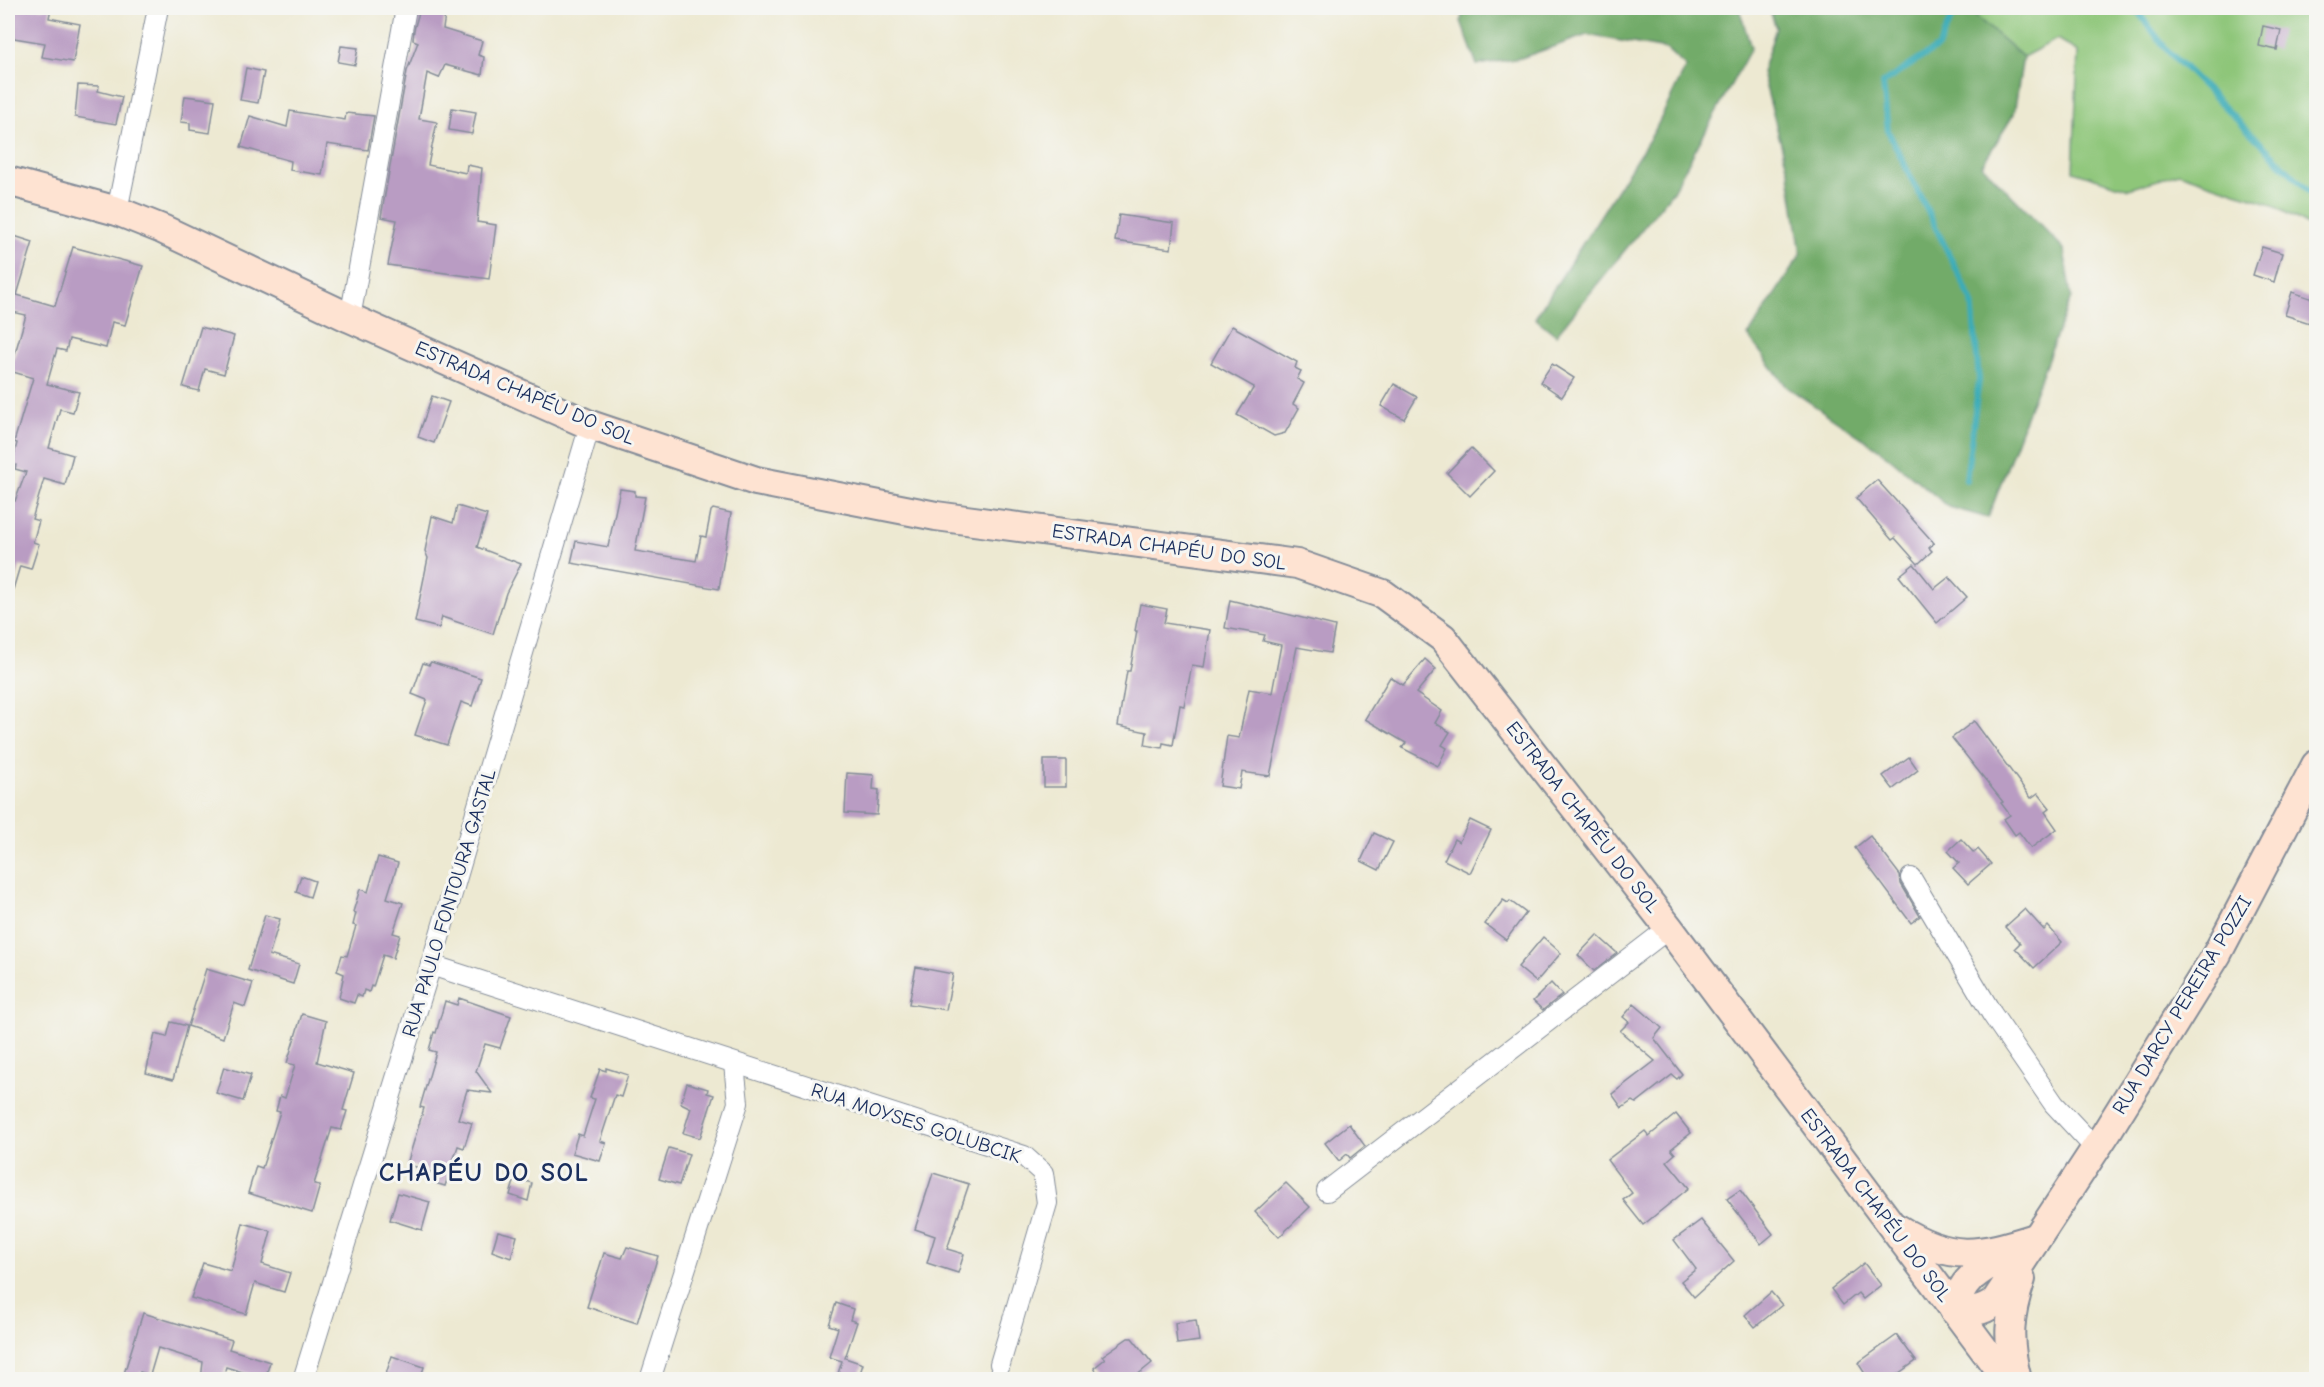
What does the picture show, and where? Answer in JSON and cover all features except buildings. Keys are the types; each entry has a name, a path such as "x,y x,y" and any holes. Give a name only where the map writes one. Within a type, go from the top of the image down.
{"main road":[{"name":"ESTRADA CHAPÉU DO SOL","path":"8,181 117,211 162,229 350,318 590,425 756,481 936,516 1297,564 1383,594 1443,638 1669,928 2007,1380"},
{"name":"RUA DARCY PEREIRA POZZI","path":"1954,1310 1976,1312 1986,1310 1995,1302 2035,1238 2096,1149 2217,954 2316,765"},
{"path":"1892,1226 1920,1243 1954,1253 1991,1252 2035,1238"},
{"path":"2017,1380 2009,1350 2011,1311 2035,1238"}],"street":[{"path":"117,211 158,8"},
{"path":"350,318 406,8"},
{"name":"RUA PAULO FONTOURA GASTAL","path":"303,1380 431,965 590,425"},
{"path":"1911,878 1992,1014 2054,1104 2096,1149"},
{"path":"1327,1191 1669,928"},
{"name":"RUA MOYSES GOLUBCIK","path":"431,965 1024,1156 1043,1173 1047,1203 1000,1364"},
{"path":"651,1380 738,1103 734,1064"}],"green space":[{"path":"1463,8 1739,8 1751,48 1673,191 1556,335 1535,318 1654,132 1686,67 1666,49 1587,35 1521,58 1477,65 1461,21"},
{"path":"1769,8 1966,8 2023,57 2014,114 1982,165 2064,249 2071,297 1988,518 1949,507 1881,451 1787,387 1748,336 1801,254 1789,174 1762,72 1776,28"},
{"path":"1966,8 2316,8 2316,230 2269,203 2179,173 2129,189 2073,171 2078,52 2057,39 2023,57"}],"waterway":[{"path":"1956,8 1938,47 1883,83 1888,131 1972,301 1979,380 1966,480"},
{"path":"2135,8 2167,50 2316,198"}],"district":[{"name":"CHAPÉU DO SOL","path":"484,1173"}]}
